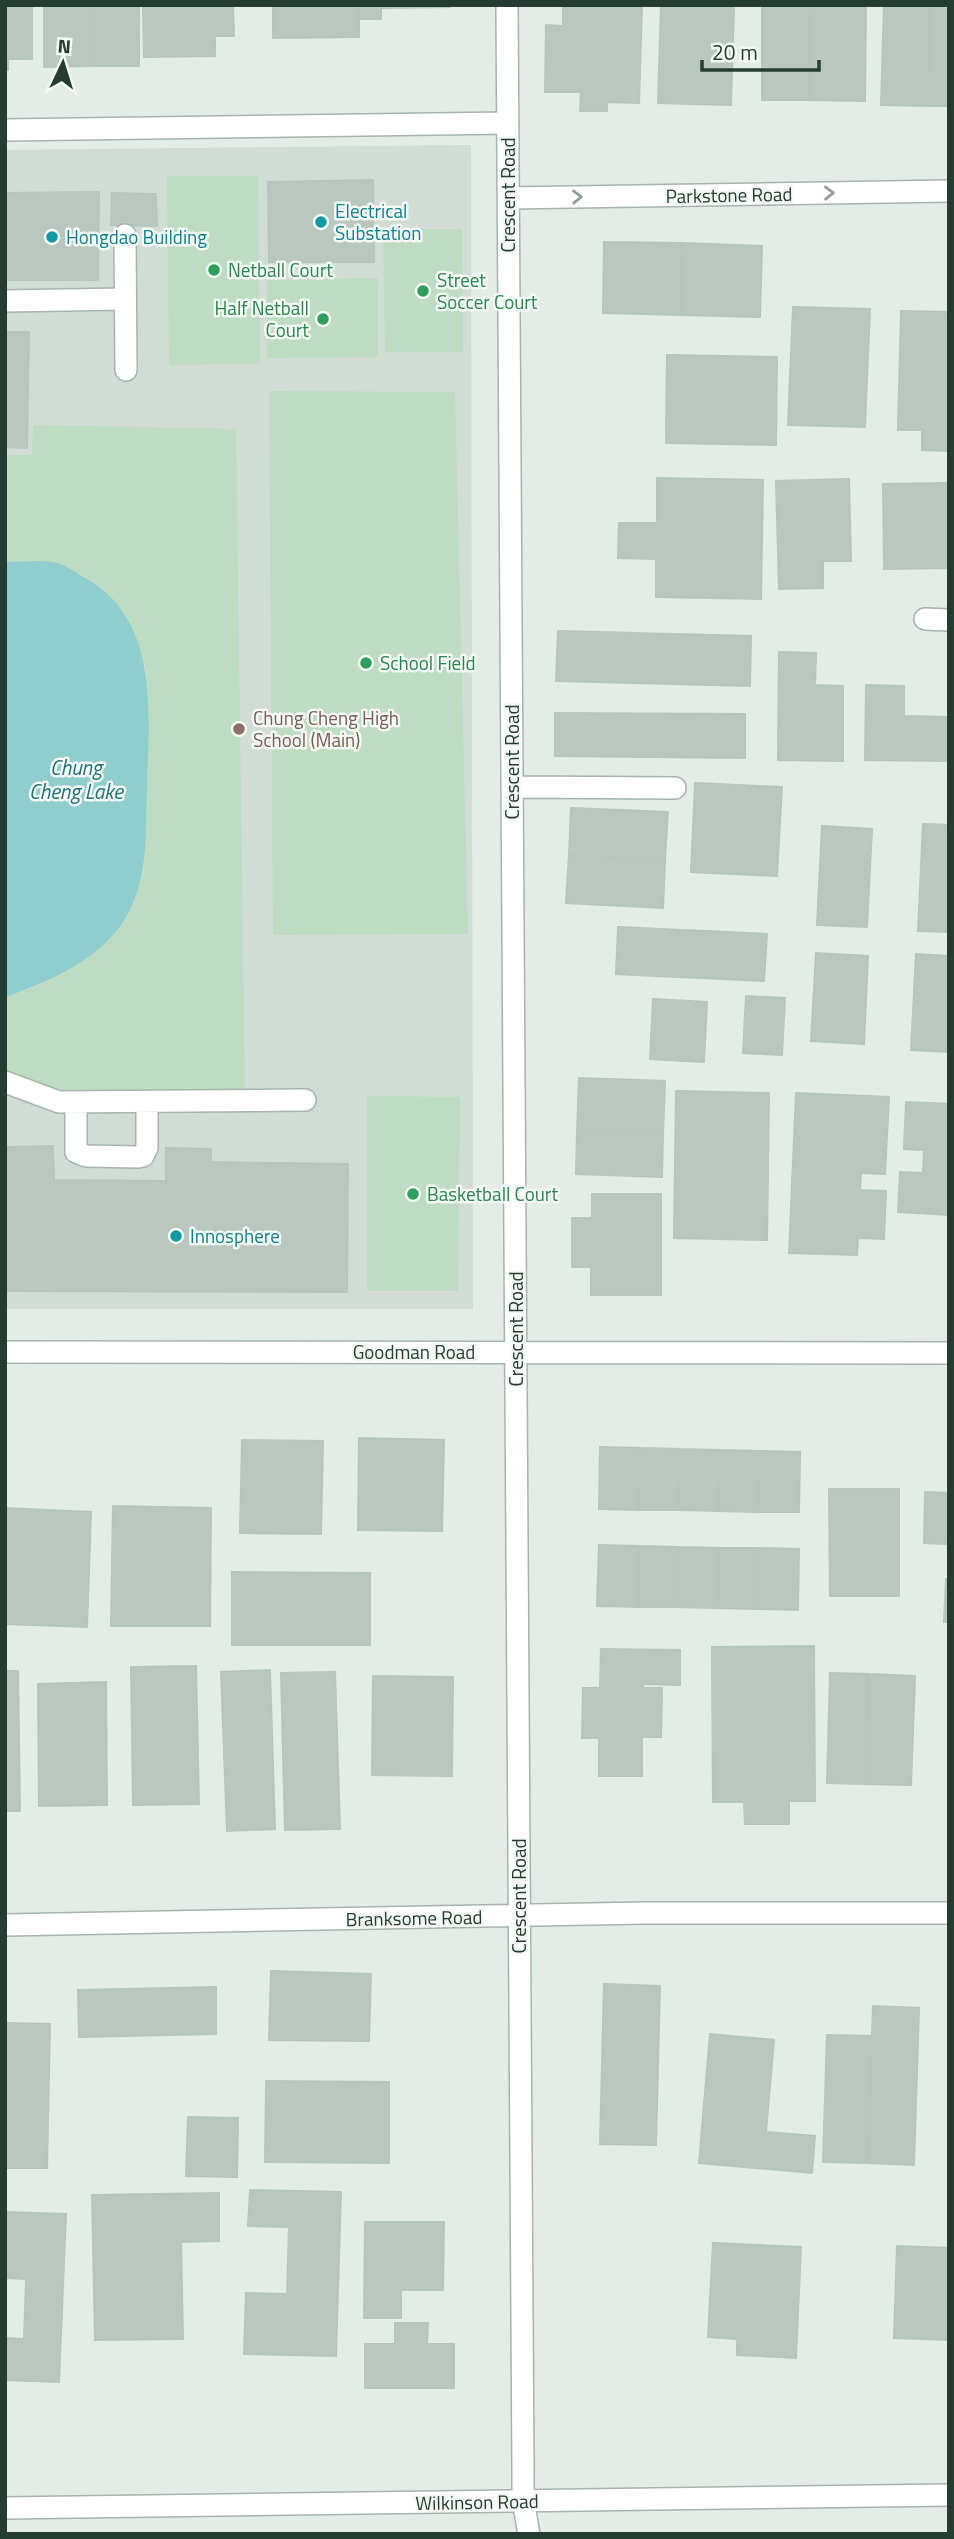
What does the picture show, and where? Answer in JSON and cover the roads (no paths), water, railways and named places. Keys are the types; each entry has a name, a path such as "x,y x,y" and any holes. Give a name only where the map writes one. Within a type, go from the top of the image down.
{"street":[{"name":"Crescent Road","path":"507,5 523,2501 529,2534"},
{"name":"Crescent Road","path":"5,130 508,123"},
{"name":"Parkstone Road","path":"509,198 949,191"},
{"path":"125,235 126,370"},
{"path":"5,301 125,299"},
{"path":"925,619 949,620"},
{"path":"512,787 676,788"},
{"path":"5,1082 59,1102 305,1100"},
{"path":"76,1102 76,1152 86,1156 138,1157 146,1153 147,1148 148,1102"},
{"name":"Goodman Road","path":"5,1352 949,1353"},
{"name":"Branksome Road","path":"5,1925 644,1913 949,1913"},
{"name":"Wilkinson Road","path":"5,2508 949,2495"}],"water":[{"name":"Chung Cheng Lake","path":"5,562 57,563 82,576 107,594 125,616 137,641 144,668 149,727 144,858 137,893 130,909 110,938 83,961 53,978 5,997"}],"place":[{"name":"Electrical Substation","path":"321,222"},
{"name":"Hongdao Building","path":"52,237"},
{"name":"Netball Court","path":"214,270"},
{"name":"Street Soccer Court","path":"423,291"},
{"name":"Half Netball Court","path":"323,319"},
{"name":"School Field","path":"366,663"},
{"name":"Chung Cheng High School (Main)","path":"239,729"},
{"name":"Basketball Court","path":"413,1194"},
{"name":"Innosphere","path":"176,1236"}]}
